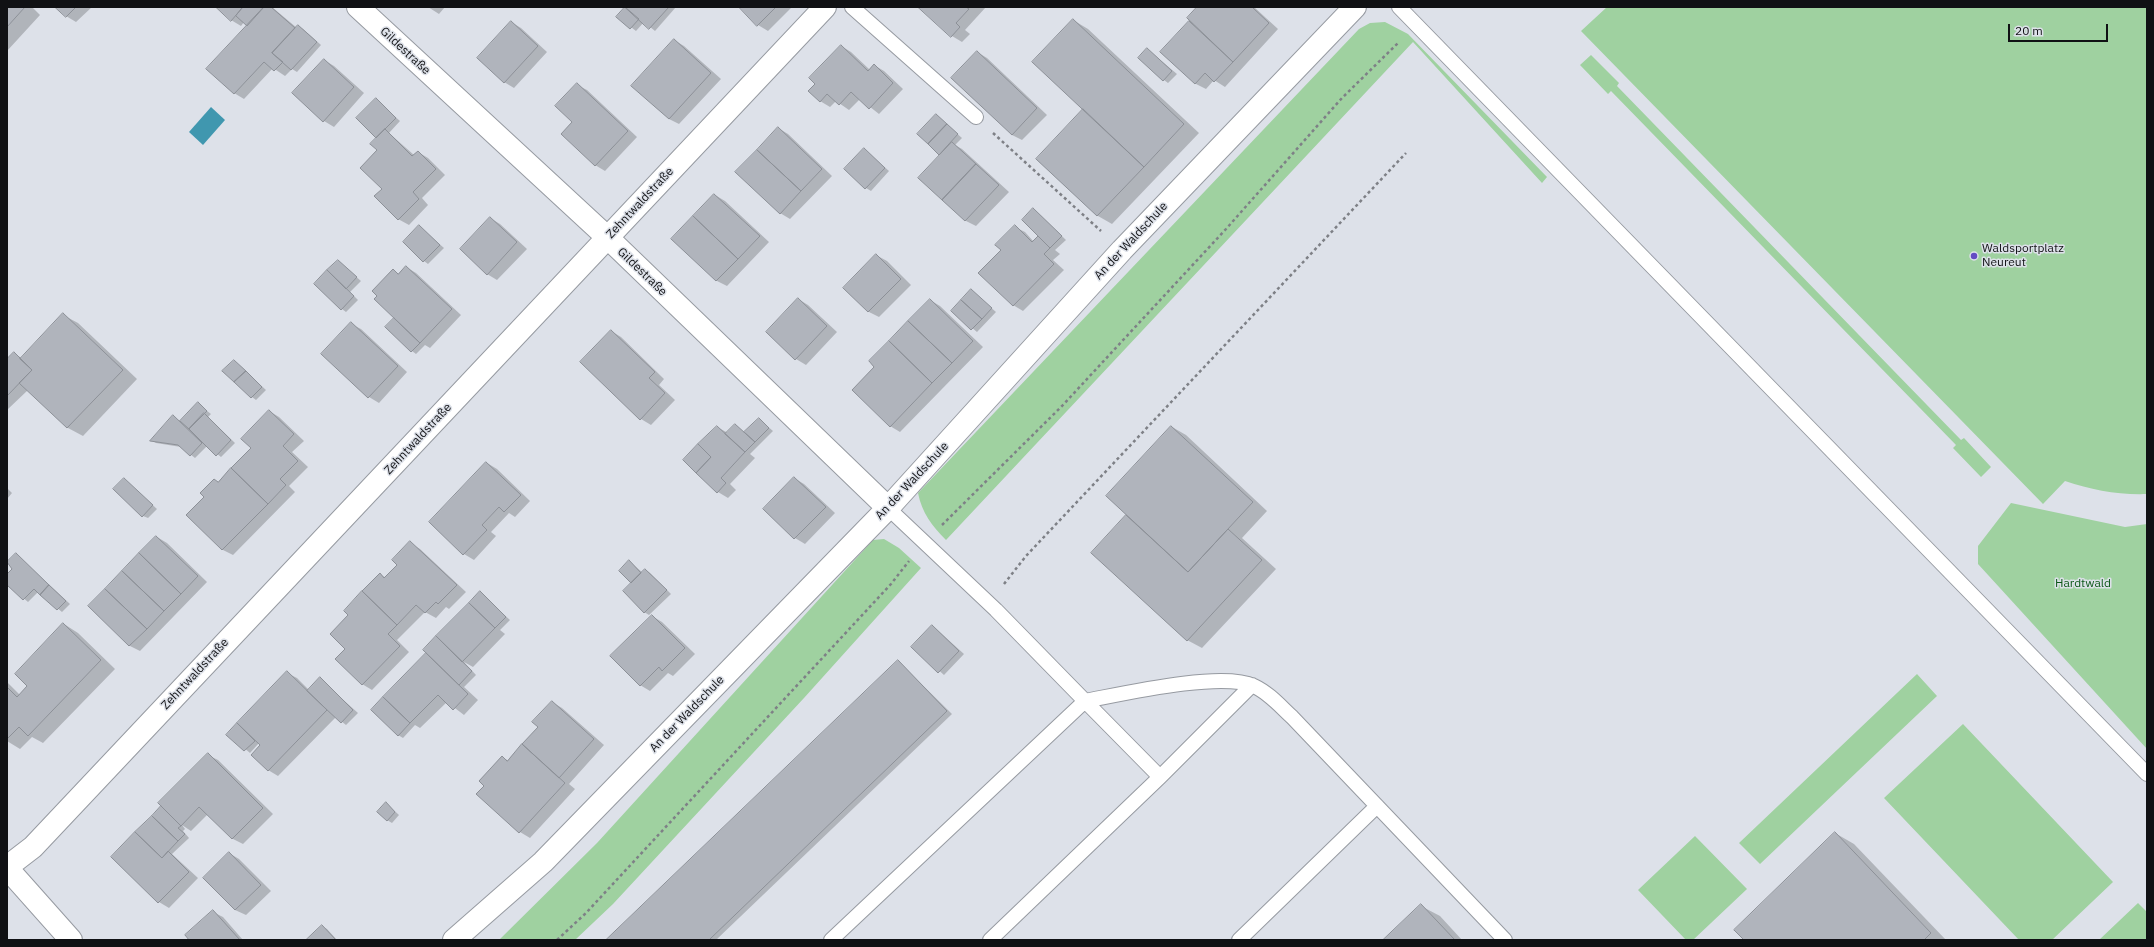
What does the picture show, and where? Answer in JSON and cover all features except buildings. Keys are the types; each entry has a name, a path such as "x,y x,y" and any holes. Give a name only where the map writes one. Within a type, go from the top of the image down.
{"street":[{"name":"Gildestraße","path":"358,7 608,238 888,508"},
{"name":"Zehntwaldstraße","path":"7,867 33,847 825,7"},
{"name":"An der Waldschule","path":"454,940 543,862 888,508 1122,250 1355,7"},
{"path":"7,867 71,940"}],"lane":[{"path":"852,7 976,117"},
{"path":"1399,7 2147,774"},
{"path":"888,508 996,610 1160,777"},
{"path":"831,940 1084,701 1200,682 1228,682 1252,685 1261,690 1292,717 1504,940"},
{"path":"990,940 1160,777 1252,685"},
{"path":"1239,940 1377,806"}],"path":[{"path":"557,940 586,913 891,584 925,543 1062,406 1226,229 1342,98 1416,24"},
{"path":"976,117 1122,250"},
{"path":"996,610 1005,580 1026,556 1406,153"}],"green space":[{"name":"Waldsportplatz Neureut","path":"1607,7 2147,7 2147,494 2126,494 2105,491 2065,481 2043,504 1581,31"},
{"path":"1385,22 1408,34 1547,177 1542,183 1413,42 946,540 928,519 922,507 918,493 1359,29 1370,23"},
{"path":"1591,55 1619,83 1617,86 1961,440 1964,438 1991,467 1981,477 1953,448 1956,445 1611,91 1608,94 1580,65"},
{"name":"Hardtwald","path":"2011,503 2125,527 2147,524 2147,749 1978,564 1978,546"},
{"path":"884,539 899,548 921,568 804,698 613,904 575,940 499,940 597,843 873,540"},
{"path":"1917,674 1937,696 1760,864 1739,843"},
{"path":"1963,724 2113,882 2052,940 2019,940 1884,798"},
{"path":"1695,836 1747,889 1693,940 1686,940 1638,890"},
{"path":"2138,903 2147,912 2147,940 2099,940"}],"water":[{"path":"211,107 225,120 203,145 189,132"}],"place":[{"name":"Waldsportplatz Neureut","path":"1974,256"}]}
